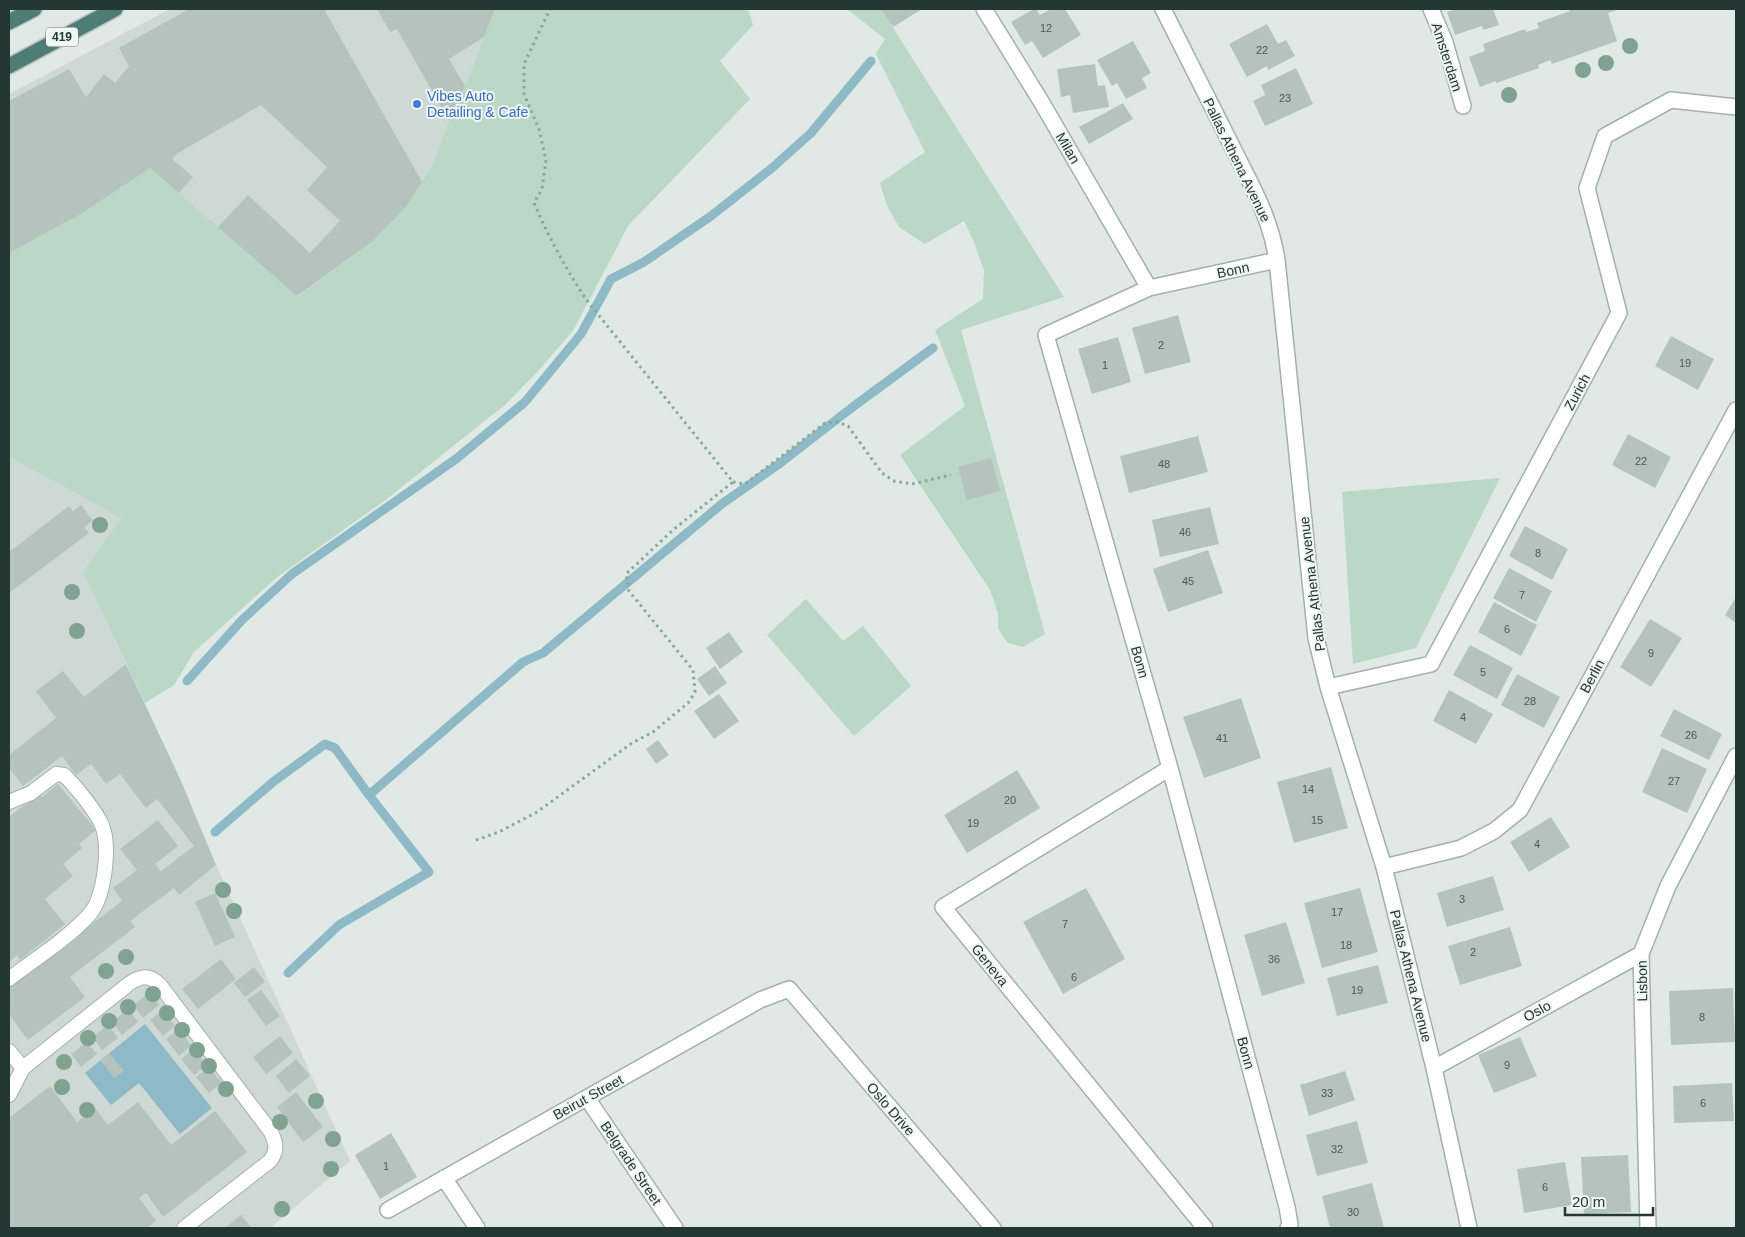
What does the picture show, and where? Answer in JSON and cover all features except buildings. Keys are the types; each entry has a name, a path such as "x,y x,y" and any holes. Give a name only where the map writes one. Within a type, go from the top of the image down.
{"highway":[{"path":"9,22 34,9"},
{"name":"419","path":"9,66 115,9"}],"street":[{"name":"Milan","path":"984,9 1042,103 1149,288"},
{"name":"Pallas Athena Avenue","path":"1163,9 1264,211 1273,236 1278,260 1316,638 1328,688 1384,867 1434,1068 1469,1228"},
{"name":"Amsterdam","path":"1431,9 1446,42 1463,106"},
{"name":"Zurich","path":"1328,688 1431,664 1619,313 1587,188 1605,136 1671,100 1736,107"},
{"name":"Bonn","path":"1278,260 1149,288 1046,335 1170,768 1287,1207 1290,1224 1288,1228"},
{"name":"Berlin","path":"1384,867 1461,848 1494,831 1520,810 1736,410"},
{"name":"Lisbon","path":"1648,1228 1641,954 1668,886 1736,756"},
{"name":"Geneva","path":"1170,768 943,907 1206,1228"},
{"name":"Oslo","path":"1434,1068 1641,954"},
{"name":"Beirut Street","path":"388,1210 760,1000 789,990"},
{"name":"Oslo Drive","path":"789,990 993,1228"},
{"name":"Belgrade Street","path":"587,1098 675,1228"},
{"path":"444,1178 477,1228"}],"lane":[{"path":"9,802 31,793 56,774 64,775 101,823 106,842 104,876 100,895 91,913 72,931 9,979"},
{"path":"9,1095 23,1068 138,978 154,979 271,1132 276,1148 275,1155 270,1161 184,1228"},
{"path":"9,1051 23,1068"}],"path":[{"path":"550,9 524,64 524,94 539,129 546,160 542,189 534,203 573,281 733,482 746,484 825,423 838,422 848,426 882,472 894,481 912,484 951,475"},
{"path":"476,840 499,832 537,812 632,743 653,732 688,704 695,692 693,670 629,591 626,574 674,529 733,482"}],"shaded area":[{"path":"170,9 495,9 434,162 405,208 373,241 297,296 179,193 79,215 9,253 9,94"},
{"path":"9,457 121,518 83,572 181,781 204,838 350,1161 270,1228 9,1228"}],"green space":[{"path":"495,9 748,9 753,25 720,61 750,99 628,226 574,329 541,368 506,404 388,498 276,578 194,652 174,685 145,703 83,572 121,518 9,457 9,253 79,215 150,168 298,296 373,241 405,208 434,162"},
{"path":"847,9 881,9 1064,297 961,330 1045,634 1023,647 1008,643 998,629 998,613 990,590 900,455 965,406 935,330 983,299 984,270 964,221 925,244 899,227 887,206 880,183 925,152 876,54 885,39"},
{"path":"1500,478 1416,648 1353,664 1342,492"},
{"path":"806,599 843,641 863,626 911,686 854,736 767,635"}],"water":[{"path":"145,1024 212,1108 180,1134 139,1083 111,1105 85,1073"}],"waterway":[{"path":"187,681 242,620 292,574 456,459 525,402 581,334 611,279 644,262 711,216 772,168 811,133 871,61"},
{"path":"369,795 523,662 543,653 723,503 779,464 933,348"},
{"path":"215,832 273,782 325,744 335,748 429,872 339,925 288,973"}],"place":[{"name":"Vibes Auto Detailing & Cafe","path":"417,104"}]}
